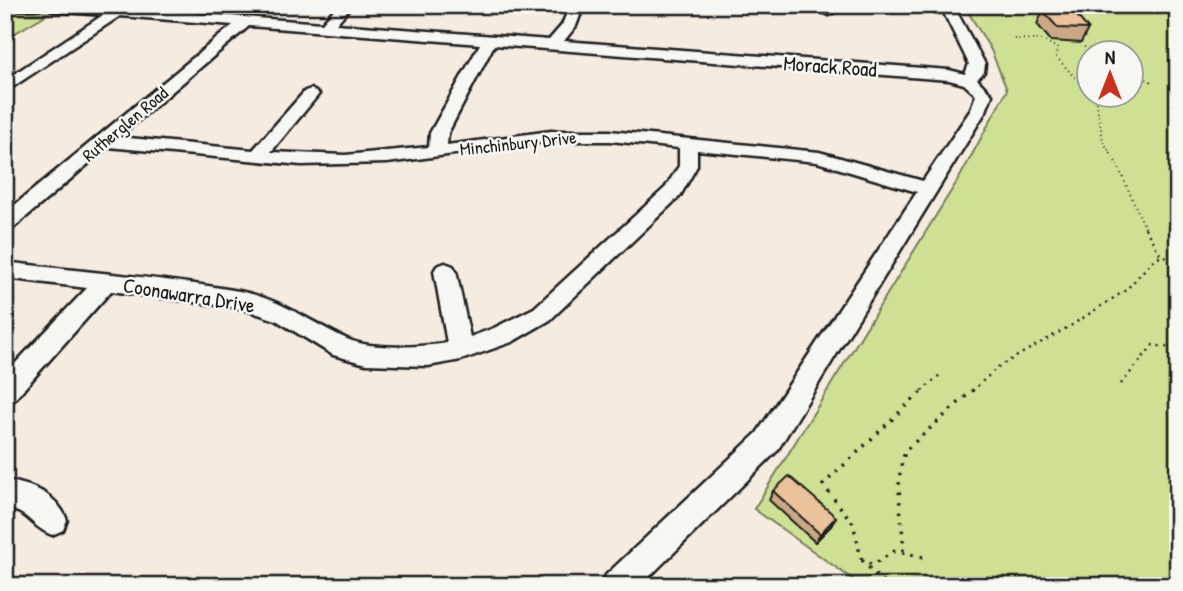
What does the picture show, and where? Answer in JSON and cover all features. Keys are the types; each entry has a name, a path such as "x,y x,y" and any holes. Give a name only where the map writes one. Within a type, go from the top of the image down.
{"street":[{"path":"324,29 346,5"},
{"path":"562,46 577,5"},
{"path":"815,5 829,11"},
{"path":"617,586 767,442 983,102 981,89 967,80 976,72 978,64 946,5"},
{"name":"Morack Road","path":"5,6 50,6 945,75 967,80"},
{"path":"5,87 115,13"},
{"name":"Rutherglen Road","path":"5,224 244,23"},
{"path":"438,151 439,133 489,41"},
{"path":"258,156 311,93"},
{"name":"Minchinbury Drive","path":"104,141 258,156 345,160 551,136 610,136 819,157 929,189"},
{"name":"Coonawarra Drive","path":"5,270 241,300 284,314 342,348 366,354 428,356 461,350 503,335 542,314 673,192 688,166 688,143"},
{"path":"445,271 461,350"},
{"path":"5,392 106,282"},
{"path":"5,494 30,499 51,520"}],"path":[{"path":"1014,39 1042,40 1057,48 1056,57 1074,76"},
{"path":"1144,78 1152,82"},
{"path":"1099,108 1103,141 1118,164 1123,184 1143,225 1160,248 1161,256"},
{"path":"903,551 905,533 899,463 906,450 998,367 1072,326 1126,289 1146,265 1161,256 1178,255"},
{"path":"1121,384 1153,345 1178,349"},
{"path":"886,586 861,558 853,523 823,485 926,384 942,373"},
{"path":"861,558 872,565 895,551 923,557"}],"green space":[{"path":"964,5 1178,5 1178,586 862,586 754,509 961,175 1007,90 991,50"},
{"path":"5,10 49,13 5,39"}],"building":[{"path":"1043,11 1074,12 1088,29 1058,28"},
{"path":"789,476 836,517 820,534 773,491"}]}
